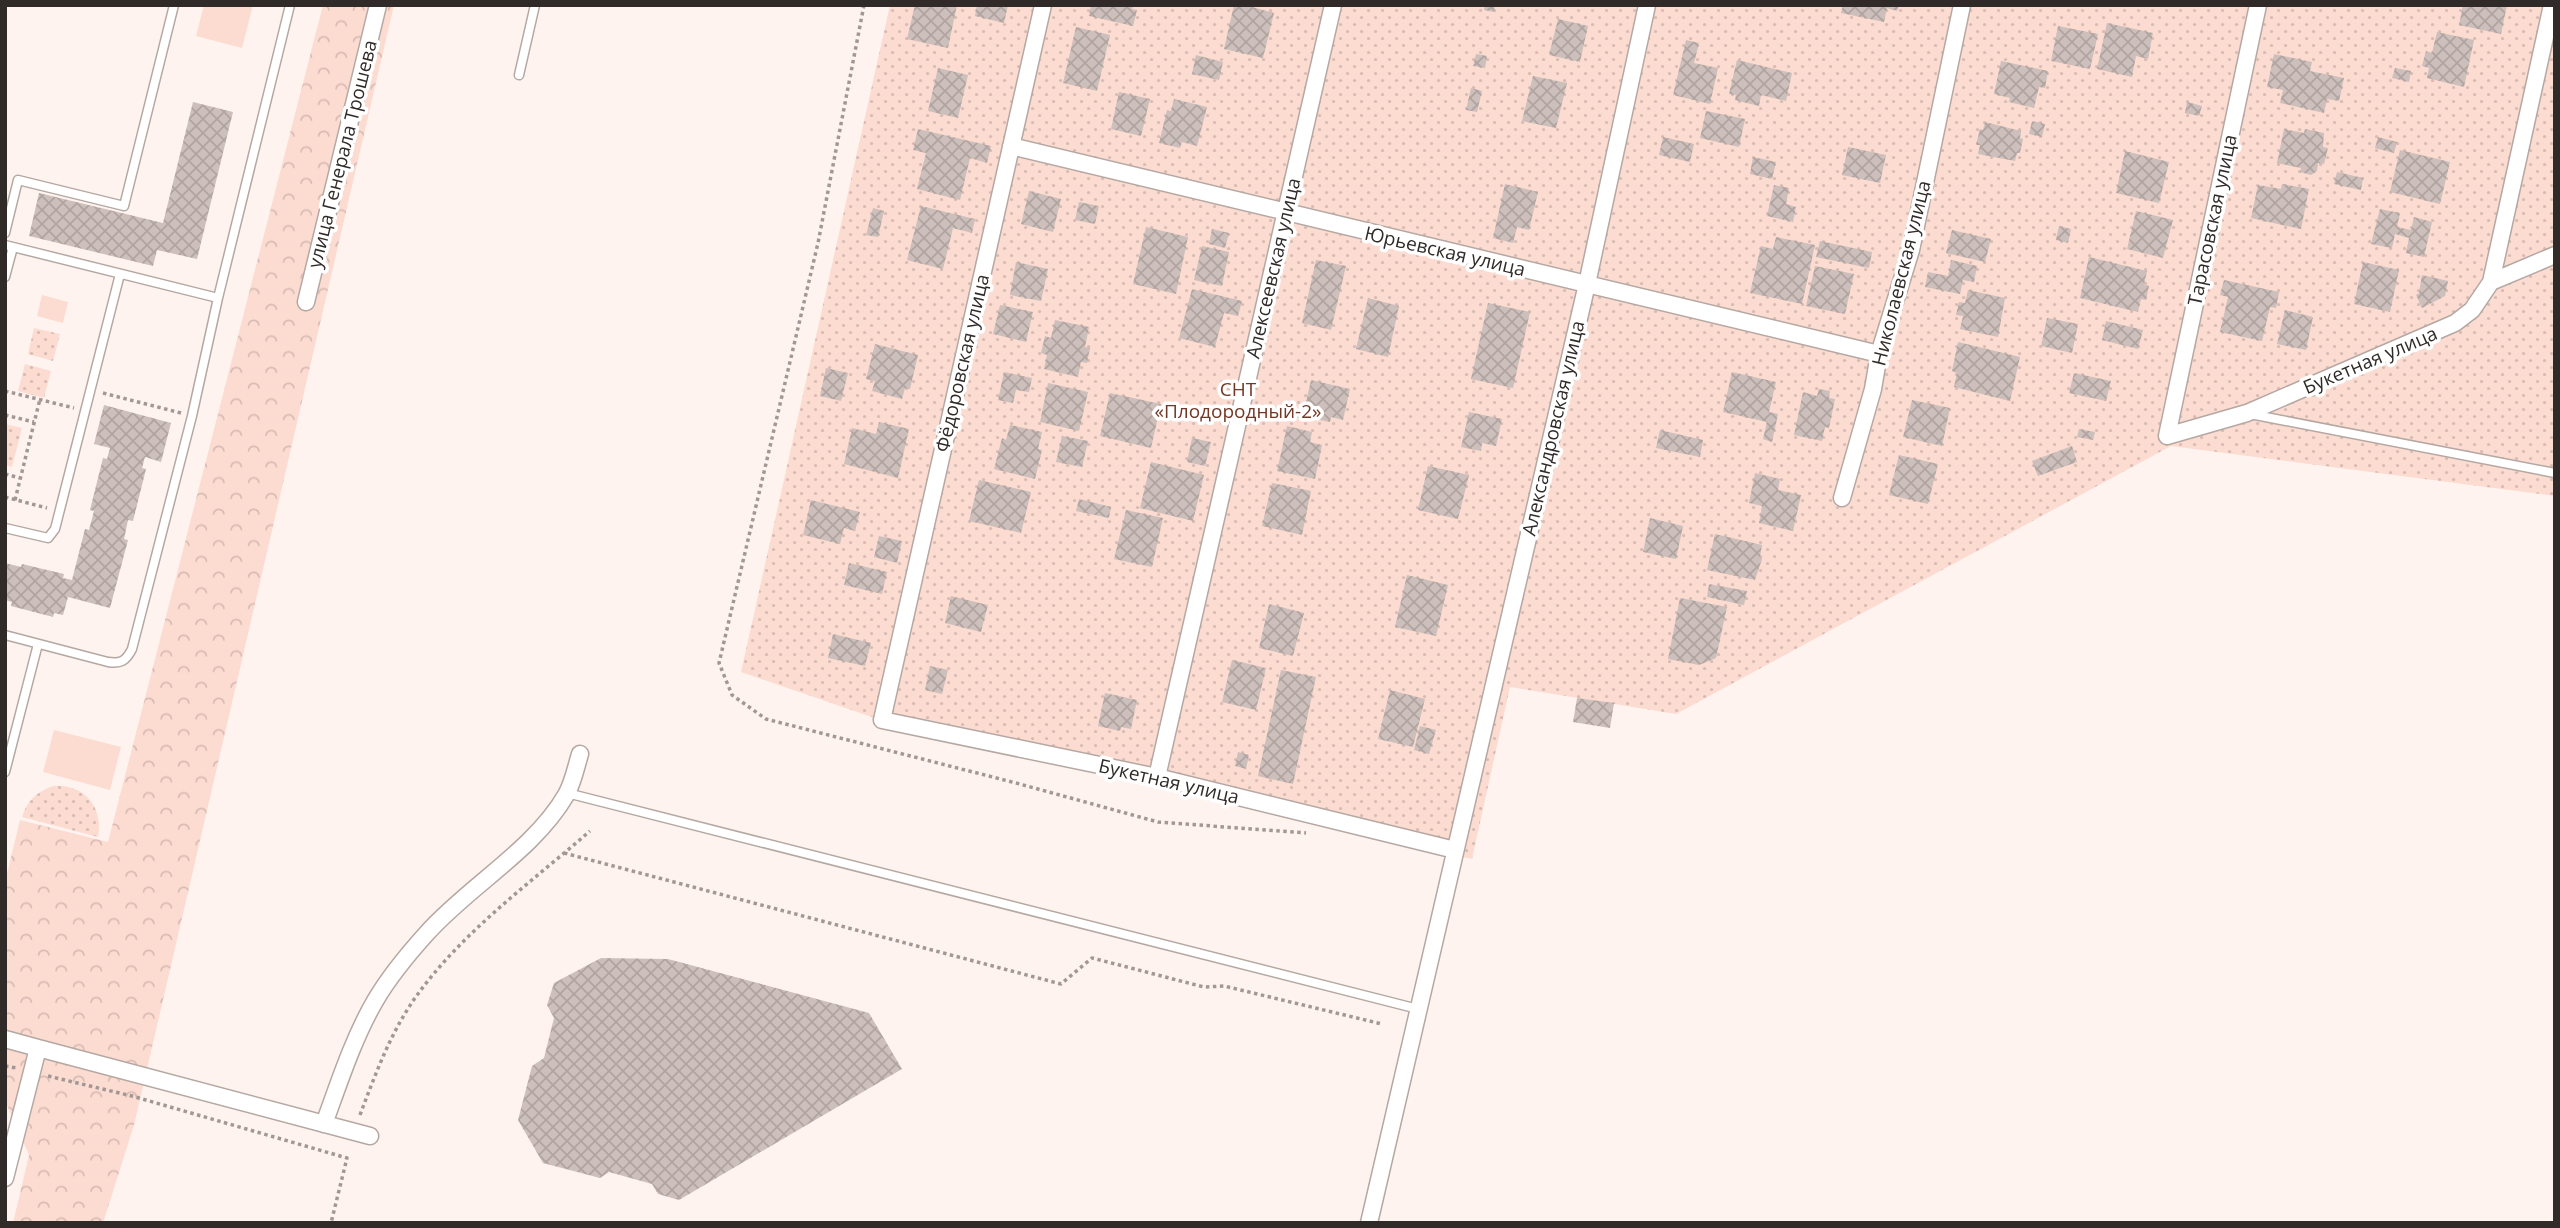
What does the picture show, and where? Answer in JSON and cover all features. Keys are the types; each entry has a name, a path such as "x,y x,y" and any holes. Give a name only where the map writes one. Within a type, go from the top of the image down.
{"street":[{"name":"улица Генерала Трошева","path":"306,302 378,5"},
{"name":"Фёдоровская улица","path":"882,720 1043,5"},
{"name":"Алексеевская улица","path":"1157,777 1333,5"},
{"name":"Александровская улица","path":"1369,1223 1587,284 1647,5"},
{"name":"Николаевская улица","path":"1842,498 1910,250 1962,5"},
{"name":"Тарасовская улица","path":"2166,436 2258,5"},
{"path":"2491,282 2552,5"},
{"name":"Юрьевская улица","path":"1011,146 1880,354"},
{"path":"2491,282 2555,255"},
{"name":"Букетная улица","path":"2166,436 2247,413 2455,323 2472,310 2491,282"},
{"name":"Букетная улица","path":"882,720 1157,777 1455,849"},
{"path":"324,1124 354,1045 374,1002 436,924 545,824 567,793 580,754"},
{"path":"5,1039 370,1136"},
{"path":"5,1178 9,1153 38,1048"}],"lane":[{"path":"5,233 18,180 124,206 174,5"},
{"path":"5,635 116,663 128,657 132,649 192,416 290,5"},
{"path":"519,75 535,5"},
{"path":"5,277 9,246 218,298"},
{"path":"5,528 48,538 55,529 120,274"},
{"path":"2247,413 2555,473"},
{"path":"5,772 38,644"},
{"path":"567,793 1418,1009"}],"path":[{"path":"91,390 192,416"},
{"path":"5,391 86,411"},
{"path":"15,500 40,400"},
{"path":"5,415 34,422"},
{"path":"5,474 20,478"},
{"path":"5,497 60,511"},
{"path":"358,1121 390,1041 414,999 435,971 464,941 590,831"},
{"path":"564,853 1061,984 1092,958 1204,987 1224,986 1382,1024"},
{"path":"32,1072 132,1096 346,1158 331,1223"}],"green space":[{"path":"204,5 253,5 242,48 196,36"},
{"path":"323,5 394,5 134,1125 103,1223 13,1223 29,1155 5,1101 5,882 20,820 108,842"},
{"name":"СНТ «Плодородный-2»","path":"890,5 2555,5 2555,496 2171,446 1676,714 1510,687 1472,859 904,728 741,672"},
{"path":"42,295 68,302 63,323 37,316"},
{"path":"34,328 60,334 53,361 28,354"},
{"path":"25,364 51,371 44,398 18,391"},
{"path":"5,424 22,428 12,467 5,465"},
{"path":"54,730 121,747 110,790 43,772"},
{"path":"53,786 74,789 89,799 98,816 98,837 22,817 33,798"}],"building":[{"path":"915,5 957,5 948,48 907,39"},
{"path":"977,5 1008,5 1004,23 975,16"},
{"path":"1091,5 1133,5 1132,9 1137,10 1133,26 1089,16"},
{"path":"1234,5 1245,5 1274,13 1263,58 1224,49"},
{"path":"1485,5 1495,5 1494,12 1484,10"},
{"path":"1843,5 1899,5 1897,11 1887,8 1884,22 1841,13"},
{"path":"2463,5 2507,5 2501,34 2459,25"},
{"path":"1558,19 1588,26 1580,62 1549,55"},
{"path":"2107,23 2153,33 2148,59 2136,56 2132,77 2097,69"},
{"path":"2058,26 2098,34 2090,69 2051,61"},
{"path":"1076,27 1110,35 1097,91 1063,83"},
{"path":"2437,32 2474,40 2464,87 2427,78 2429,68 2422,66 2426,51 2432,53"},
{"path":"1686,40 1699,43 1694,63 1718,68 1710,104 1673,95"},
{"path":"1476,54 1487,56 1485,68 1473,66"},
{"path":"2274,54 2312,62 2310,71 2344,78 2339,101 2327,99 2324,113 2280,103 2283,90 2267,87"},
{"path":"1196,55 1223,62 1219,80 1192,74"},
{"path":"1737,60 1792,73 1786,101 1761,95 1759,106 1735,100 1736,95 1729,94"},
{"path":"2001,61 2048,71 2045,88 2039,87 2034,108 2009,102 2010,98 1994,94"},
{"path":"938,68 968,75 958,118 928,111"},
{"path":"2395,68 2411,71 2409,82 2392,78"},
{"path":"1533,76 1567,83 1556,128 1522,121"},
{"path":"1471,88 1482,91 1477,112 1466,110"},
{"path":"1119,92 1150,99 1141,136 1111,129"},
{"path":"1174,99 1207,107 1197,146 1182,142 1180,148 1159,143 1167,110 1171,111"},
{"path":"193,102 233,112 197,259 157,250 153,266 29,236 39,193 163,223"},
{"path":"2187,102 2202,106 2199,116 2185,113"},
{"path":"1706,111 1745,119 1739,147 1700,138"},
{"path":"2032,121 2045,124 2042,137 2029,134"},
{"path":"1985,122 2021,131 2020,138 2023,139 2015,161 1978,154 1980,145 1976,145 1980,129 1983,130"},
{"path":"918,129 991,146 987,163 970,158 960,200 917,189 926,153 913,150"},
{"path":"2284,129 2324,133 2323,147 2328,148 2324,164 2318,163 2317,171 2311,175 2300,172 2301,168 2277,163"},
{"path":"1663,137 1694,144 1690,162 1659,155"},
{"path":"2378,137 2397,142 2394,153 2375,148"},
{"path":"1848,147 1886,155 1880,183 1842,175"},
{"path":"2400,150 2450,162 2440,204 2390,192"},
{"path":"2125,151 2169,162 2159,203 2116,193"},
{"path":"1753,157 1776,162 1772,179 1750,174"},
{"path":"2337,172 2363,178 2361,190 2334,184"},
{"path":"1505,184 1538,192 1529,230 1517,227 1513,243 1493,238"},
{"path":"2282,184 2309,189 2301,229 2251,218 2258,185 2281,189"},
{"path":"1774,185 1789,188 1786,204 1796,207 1793,222 1767,216"},
{"path":"1029,191 1061,199 1053,232 1021,224"},
{"path":"1079,202 1099,206 1095,224 1075,220"},
{"path":"921,206 975,219 972,233 953,228 943,269 907,260"},
{"path":"873,208 884,211 878,237 866,235"},
{"path":"2380,209 2400,213 2397,227 2411,230 2414,217 2432,222 2424,257 2406,253 2409,238 2395,234 2392,248 2371,244"},
{"path":"2136,211 2173,220 2163,258 2127,249"},
{"path":"2059,226 2071,229 2068,243 2056,240"},
{"path":"1146,227 1188,237 1176,294 1133,284"},
{"path":"1212,229 1229,233 1225,248 1209,244"},
{"path":"1952,230 1991,239 1985,262 1946,253"},
{"path":"1776,237 1815,245 1802,304 1750,293 1761,246 1773,249"},
{"path":"1820,241 1872,252 1869,268 1816,257"},
{"path":"1202,246 1229,252 1222,286 1194,280"},
{"path":"2089,257 2147,271 2144,285 2149,286 2146,300 2141,299 2138,312 2080,298"},
{"path":"1316,260 1346,266 1331,330 1302,323"},
{"path":"1951,260 1977,266 1974,282 1963,280 1960,294 1925,287 1928,272 1948,276"},
{"path":"1016,262 1048,269 1041,301 1010,295"},
{"path":"2363,262 2399,270 2390,312 2354,304"},
{"path":"1815,266 1854,274 1845,314 1806,306"},
{"path":"2422,275 2448,281 2445,296 2422,308 2416,295 2419,293"},
{"path":"2224,280 2279,292 2276,308 2270,307 2262,341 2220,332 2228,297 2220,295"},
{"path":"1192,289 1242,301 1238,316 1224,313 1215,347 1179,338"},
{"path":"1968,290 2005,298 1998,337 1960,329 1963,316 1956,315 1959,302 1965,303"},
{"path":"1368,298 1399,306 1388,357 1356,349"},
{"path":"1488,303 1530,312 1513,388 1471,379"},
{"path":"1000,305 1033,312 1026,342 993,334"},
{"path":"2285,310 2313,317 2306,350 2277,344"},
{"path":"2047,318 2078,324 2072,353 2041,346"},
{"path":"1055,320 1089,327 1085,347 1090,348 1087,363 1081,362 1078,377 1044,369 1047,355 1041,353 1045,336 1051,338"},
{"path":"2106,321 2143,330 2138,349 2102,340"},
{"path":"1958,342 2020,357 2010,401 1954,387 1957,373 1952,371"},
{"path":"875,344 918,355 910,389 905,388 902,399 872,391 875,381 866,379"},
{"path":"826,368 848,373 841,401 820,396"},
{"path":"1004,372 1032,378 1029,392 1016,390 1013,403 998,400"},
{"path":"1732,372 1776,382 1769,412 1778,414 1772,442 1763,439 1767,422 1723,412"},
{"path":"2074,373 2111,381 2106,401 2069,393"},
{"path":"1311,380 1350,389 1343,420 1331,417 1330,422 1315,419 1316,414 1304,411"},
{"path":"1048,383 1088,392 1079,431 1040,422"},
{"path":"1819,389 1830,391 1829,398 1835,399 1829,428 1825,427 1822,441 1794,435 1803,392 1817,396"},
{"path":"1110,393 1161,404 1151,448 1100,436"},
{"path":"1912,400 1950,408 1942,446 1903,437"},
{"path":"104,405 171,423 161,462 145,457 142,468 146,469 133,521 128,520 124,539 128,540 110,608 68,597 63,615 54,613 53,617 11,606 12,602 5,600 5,563 21,567 22,564 64,574 63,578 72,580 85,529 89,530 94,511 90,510 103,458 107,459 110,448 94,444"},
{"path":"1469,412 1502,419 1496,446 1482,443 1481,451 1461,447"},
{"path":"879,422 909,429 898,478 844,464 852,428 876,434"},
{"path":"1010,425 1042,432 1038,449 1042,450 1035,479 994,469 1002,438 1006,440"},
{"path":"1287,426 1312,432 1310,442 1322,445 1315,479 1277,471"},
{"path":"2079,429 2095,432 2093,440 2077,437"},
{"path":"1660,430 1703,440 1700,457 1656,448"},
{"path":"1062,436 1088,441 1082,467 1056,462"},
{"path":"1192,438 1211,442 1205,466 1187,462"},
{"path":"2072,446 2077,462 2038,476 2032,461"},
{"path":"1899,455 1938,464 1928,504 1889,495"},
{"path":"1151,462 1204,475 1193,521 1140,508"},
{"path":"1428,466 1469,475 1458,519 1418,510"},
{"path":"1755,473 1780,479 1778,490 1801,495 1793,531 1759,523 1762,506 1749,503"},
{"path":"979,480 1031,492 1021,533 969,521"},
{"path":"1272,483 1311,491 1302,535 1262,526"},
{"path":"1079,499 1111,507 1109,518 1076,511"},
{"path":"811,500 860,512 855,531 844,528 840,544 803,535"},
{"path":"1126,510 1163,518 1152,567 1114,559"},
{"path":"1650,518 1683,526 1676,559 1643,552"},
{"path":"1715,534 1762,545 1762,559 1755,580 1707,570"},
{"path":"879,536 902,541 897,563 874,557"},
{"path":"849,563 887,572 882,594 844,585"},
{"path":"1407,575 1448,585 1436,636 1395,627"},
{"path":"1709,584 1747,591 1744,605 1707,597"},
{"path":"951,596 988,605 981,632 945,623"},
{"path":"1680,598 1727,607 1716,658 1699,665 1668,659"},
{"path":"1269,604 1304,613 1293,656 1259,648"},
{"path":"833,634 871,643 865,666 828,658"},
{"path":"1232,660 1266,668 1256,710 1222,702"},
{"path":"930,666 948,670 942,694 925,690"},
{"path":"1281,670 1316,677 1293,784 1258,776"},
{"path":"1390,690 1425,699 1413,747 1378,739"},
{"path":"1105,693 1137,700 1131,729 1121,727 1120,731 1098,726"},
{"path":"1577,698 1614,703 1610,728 1573,722"},
{"path":"1420,726 1436,730 1429,754 1414,750"},
{"path":"1238,752 1249,755 1246,769 1235,766"},
{"path":"601,958 668,959 869,1013 902,1069 679,1200 658,1194 652,1184 609,1172 600,1178 543,1163 518,1120 532,1066 544,1058 554,1018 547,1005 554,983"}]}
